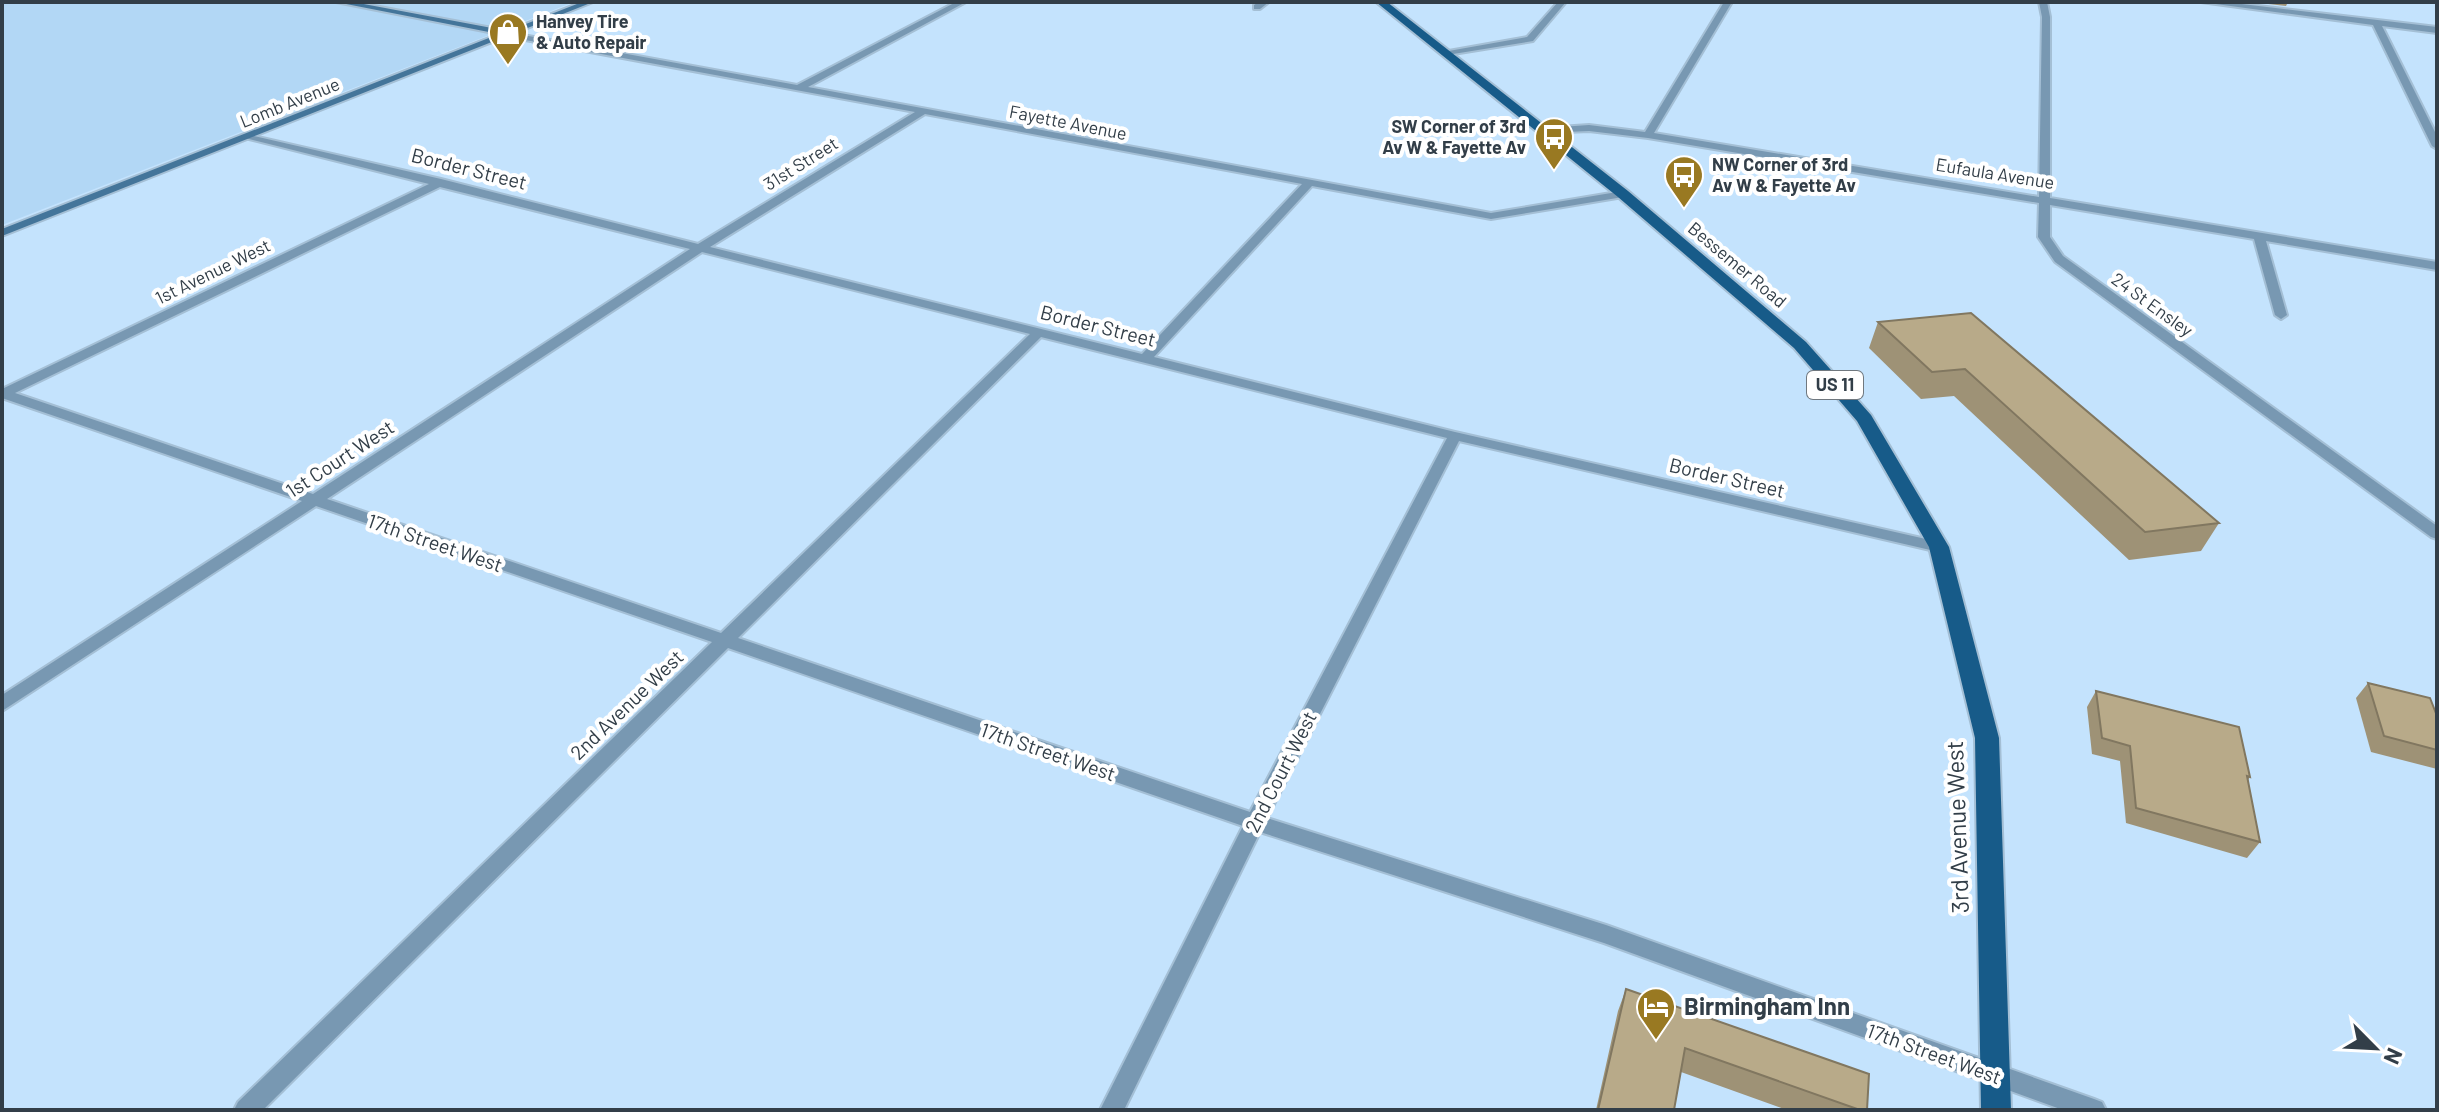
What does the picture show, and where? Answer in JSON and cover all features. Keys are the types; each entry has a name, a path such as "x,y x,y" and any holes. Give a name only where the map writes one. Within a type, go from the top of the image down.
{"main road":[{"path":"340,2 509,34"},
{"name":"Lomb Avenue","path":"2,233 589,2"},
{"name":"Bessemer Road","path":"1381,2 1623,194 1804,350 1865,419 1939,547"},
{"name":"3rd Avenue West","path":"1939,547 1987,738 1996,1110"}],"street":[{"path":"798,88 962,2"},
{"path":"1447,52 1530,39 1562,2"},
{"path":"1648,135 1728,2"},
{"name":"24 St Ensley","path":"2043,2 2046,17 2044,237 2059,259 2437,534"},
{"path":"2205,2 2437,30"},
{"path":"2326,2 2332,17"},
{"path":"2376,23 2437,146"},
{"name":"Fayette Avenue","path":"509,34 1491,216 1623,194"},
{"name":"31st Street","path":"700,248 922,112"},
{"name":"Eufaula Avenue","path":"1546,131 1589,128 1648,135 2437,266"},
{"name":"Border Street","path":"249,136 1455,436 1939,547"},
{"name":"1st Avenue West","path":"2,394 441,182"},
{"path":"1146,358 1308,184"},
{"path":"2259,236 2281,315"},
{"name":"1st Court West","path":"2,704 700,248"},
{"name":"2nd Avenue West","path":"246,1110 1039,332"},
{"name":"17th Street West","path":"2,394 1255,822 1606,934 2094,1110"},
{"name":"2nd Court West","path":"1112,1110 1255,822 1455,436"}],"shaded area":[{"path":"2,2 574,2 2,225"}],"building":[{"path":"1971,313 2219,523 2145,532 1965,369 1932,372 1878,322"},
{"path":"2368,683 2430,698 2437,716 2437,750 2384,736"},
{"path":"2096,691 2239,727 2260,842 2136,808 2130,746 2102,738"},
{"path":"1626,989 1869,1074 1867,1110 1685,1048 1674,1110 1598,1110"}],"place":[{"name":"Hanvey Tire & Auto Repair","path":"508,66"},
{"name":"SW Corner of 3rd Av W & Fayette Av","path":"1554,171"},
{"name":"NW Corner of 3rd Av W & Fayette Av","path":"1684,209"},
{"name":"Birmingham Inn","path":"1656,1041"}]}
